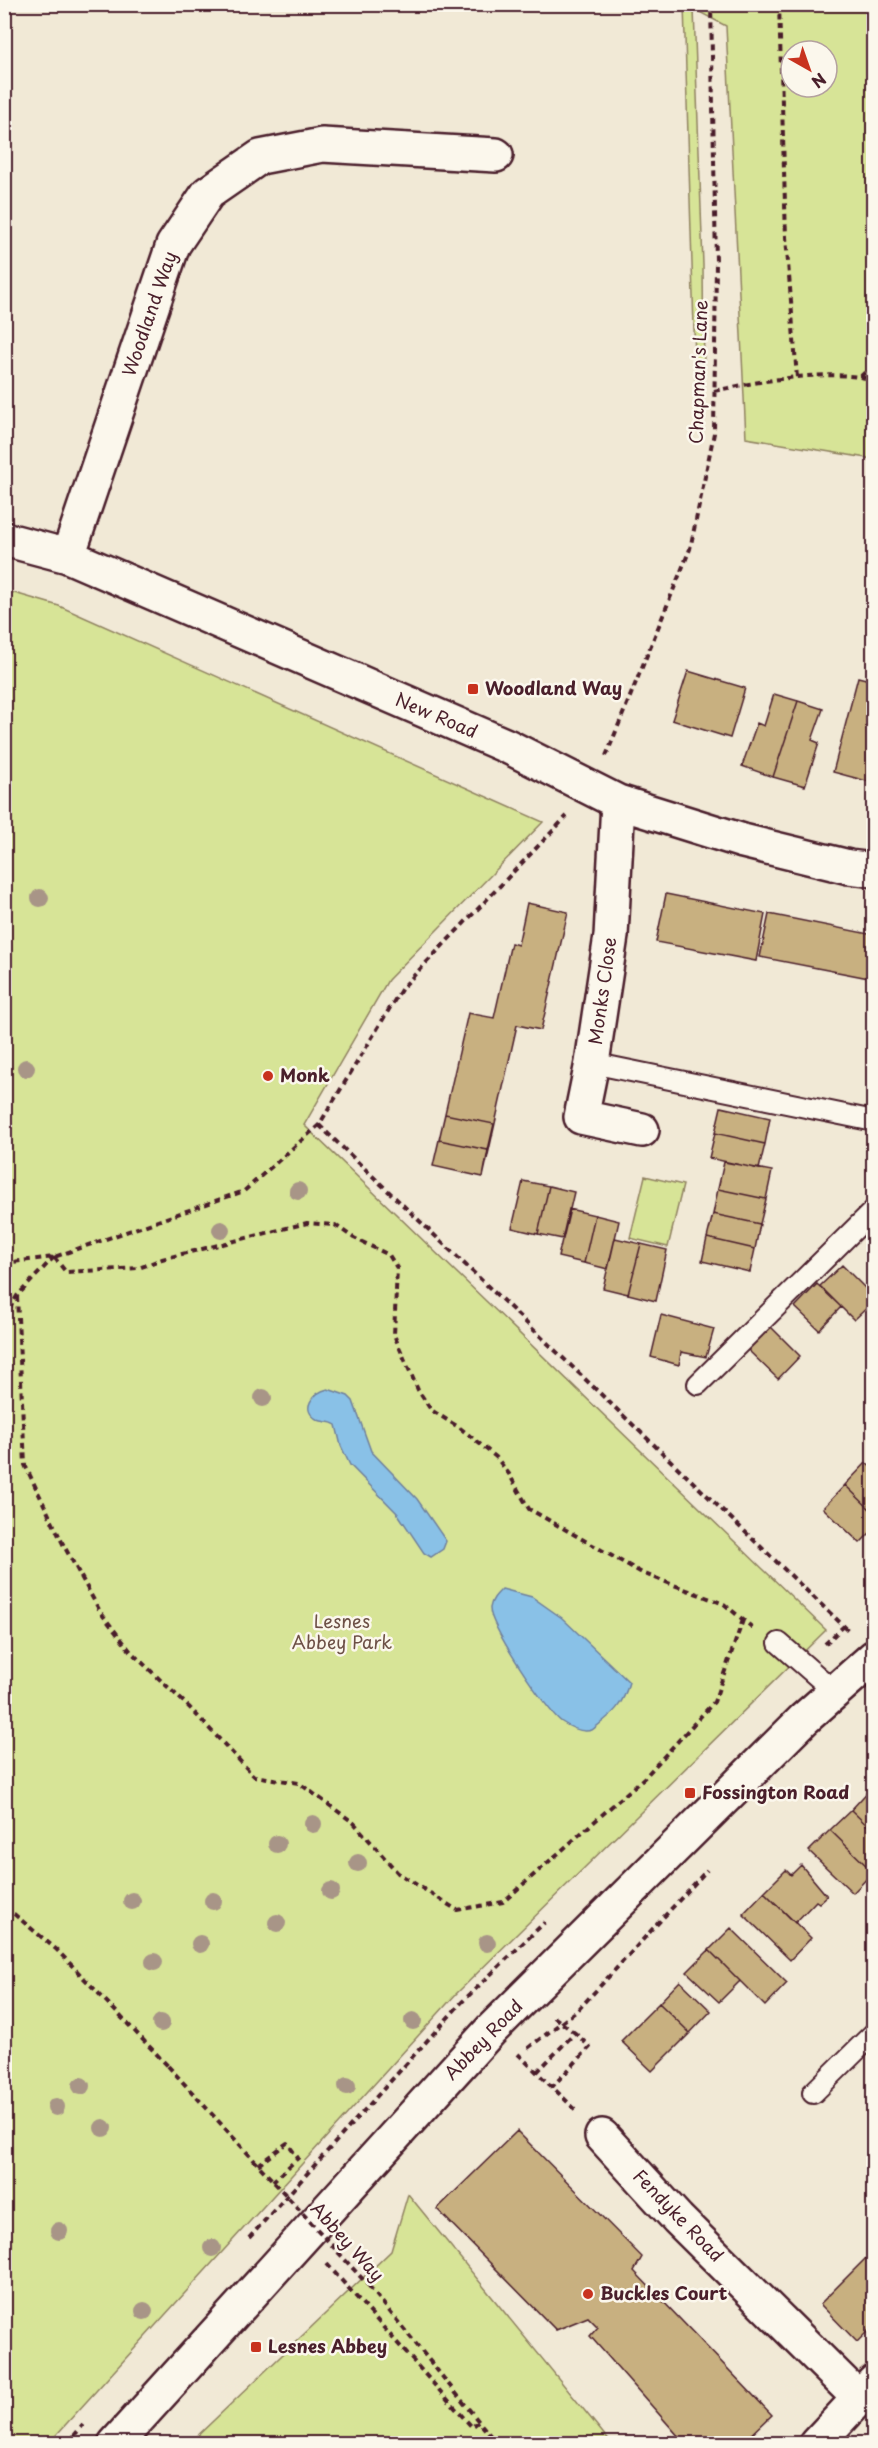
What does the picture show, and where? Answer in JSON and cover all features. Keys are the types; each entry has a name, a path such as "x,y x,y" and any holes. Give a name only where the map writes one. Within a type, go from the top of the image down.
{"street":[{"name":"Woodland Way","path":"68,556 173,245 208,193 260,157 322,145 496,154"},
{"name":"New Road","path":"4,539 68,556 509,747 605,796 743,841 849,867 873,870"},
{"name":"Monks Close","path":"605,796 611,936 592,1063 581,1117 642,1130"},
{"name":"Abbey Road","path":"115,2444 491,2030 834,1691 873,1657"},
{"name":"Fendyke Road","path":"602,2136 678,2219 866,2390 816,2444"}],"lane":[{"path":"592,1063 873,1121"},
{"path":"698,1384 873,1210"},
{"path":"783,1648 834,1691"},
{"path":"813,2093 873,2033"}],"path":[{"name":"Chapman's Lane","path":"605,796 690,549 714,433 716,262 711,4"},
{"path":"778,4 786,237 797,378"},
{"path":"861,377 873,364"},
{"path":"714,391 797,378 861,377 873,380"},
{"path":"4,1263 54,1257 244,1191 319,1125 402,988 557,827"},
{"path":"319,1125 851,1633"},
{"path":"54,1257 66,1272 139,1268 162,1259 307,1223 335,1225 354,1238 389,1255 397,1268 394,1335 418,1390 431,1410 460,1428 496,1457 509,1474 529,1509 642,1573 724,1604 762,1635 769,1651 777,1658 783,1648"},
{"path":"4,1318 16,1296 54,1257"},
{"path":"16,1296 25,1465 63,1544 101,1613 131,1652 190,1708 254,1776 298,1783 354,1823 398,1873 457,1910 503,1902 645,1777 714,1702 743,1620"},
{"path":"537,2072 575,2032 590,2047 552,2087 518,2054 578,2010 709,1868"},
{"name":"Abbey Way","path":"4,1910 14,1914 57,1950 168,2066 369,2286 497,2444"},
{"path":"4,2016 4,2021"},
{"path":"258,2165 286,2143 298,2158 273,2181"},
{"path":"327,2264 472,2427 478,2422"}],"green space":[{"path":"684,5 873,5 873,459 746,438 726,26 694,9 703,265 704,386 696,393"},
{"name":"Lesnes Abbey Park","path":"4,590 59,606 543,822 388,980 304,1125 826,1630 456,1994 48,2444 4,2443"},
{"path":"645,1176 683,1185 668,1247 630,1238"},
{"path":"408,2194 611,2443 190,2443 391,2251"}],"water":[{"path":"328,1389 348,1396 353,1401 371,1451 417,1499 446,1541 443,1549 431,1557 424,1553 398,1514 350,1465 341,1446 336,1425 312,1416 309,1411 310,1402 317,1394"},
{"path":"502,1589 532,1597 562,1618 629,1682 620,1704 592,1730 584,1731 562,1722 544,1702 520,1668 492,1617 490,1608"}],"building":[{"path":"688,671 745,688 730,738 672,720"},
{"path":"858,677 874,681 874,783 833,772"},
{"path":"774,694 798,701 773,777 742,766 757,723 764,726"},
{"path":"798,701 823,709 812,740 819,743 805,786 773,777"},
{"path":"666,894 765,914 756,961 656,942"},
{"path":"527,903 568,912 541,1030 517,1025 483,1177 433,1166 468,1013 494,1018 511,943 518,945"},
{"path":"769,914 874,935 874,979 760,957"},
{"path":"721,1107 770,1118 765,1144 715,1133"},
{"path":"445,1114 494,1124 488,1150 439,1140"},
{"path":"715,1133 765,1144 759,1169 709,1158"},
{"path":"439,1140 488,1150 483,1177 433,1166"},
{"path":"724,1162 772,1171 766,1199 718,1189"},
{"path":"523,1181 549,1186 538,1234 512,1228"},
{"path":"549,1186 574,1192 563,1239 538,1234"},
{"path":"718,1189 766,1199 760,1224 713,1214"},
{"path":"569,1209 595,1215 584,1263 558,1257"},
{"path":"713,1214 760,1224 755,1249 707,1238"},
{"path":"595,1215 619,1221 608,1269 584,1263"},
{"path":"615,1238 641,1244 628,1294 603,1288"},
{"path":"707,1238 755,1249 750,1272 702,1261"},
{"path":"641,1244 667,1250 656,1301 628,1294"},
{"path":"842,1265 874,1297 874,1301 854,1320 820,1286"},
{"path":"817,1284 841,1307 819,1330 795,1307"},
{"path":"661,1315 714,1329 706,1357 681,1352 679,1365 651,1357"},
{"path":"770,1326 800,1356 778,1379 747,1349"},
{"path":"866,1463 874,1470 874,1513 845,1485"},
{"path":"845,1485 874,1513 874,1529 860,1543 823,1508"},
{"path":"872,1787 874,1789 874,1832 851,1810"},
{"path":"851,1810 874,1832 873,1872 830,1830"},
{"path":"830,1830 873,1872 853,1893 809,1851"},
{"path":"801,1865 827,1896 819,1903 816,1901 795,1923 764,1892 786,1870 791,1875"},
{"path":"764,1892 811,1938 790,1960 743,1914"},
{"path":"731,1928 787,1983 765,2006 709,1950"},
{"path":"709,1950 740,1981 719,2002 687,1972"},
{"path":"680,1981 711,2011 690,2033 659,2003"},
{"path":"659,2003 690,2033 652,2071 621,2041"},
{"name":"Buckles Court","path":"517,2131 642,2257 634,2271 772,2415 742,2444 672,2444 680,2438 590,2336 598,2327 588,2317 556,2330 437,2209"},
{"path":"874,2250 874,2325 857,2342 820,2304"}],"place":[{"name":"Woodland Way","path":"473,689"},
{"name":"Monk","path":"268,1076"},
{"name":"Fossington Road","path":"690,1793"},
{"name":"Buckles Court","path":"588,2294"},
{"name":"Lesnes Abbey","path":"256,2347"}]}
